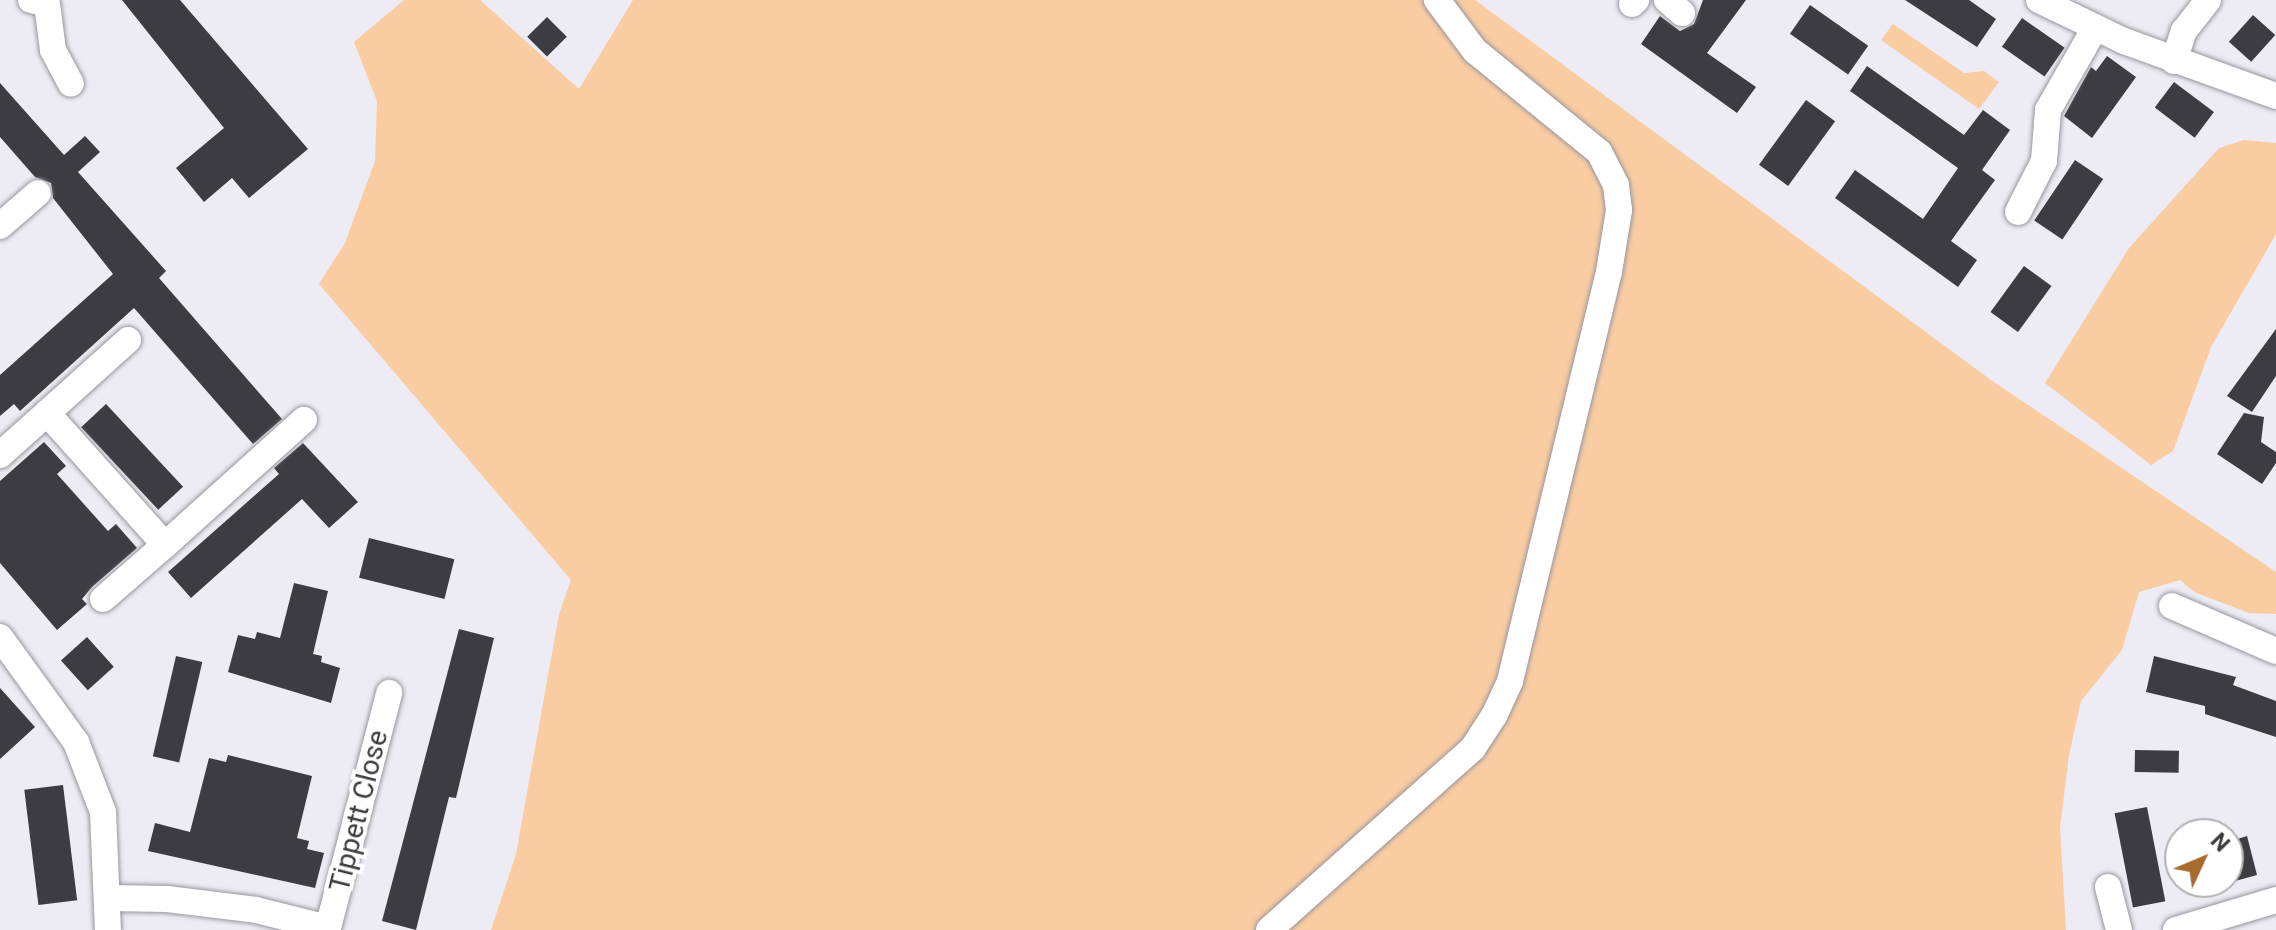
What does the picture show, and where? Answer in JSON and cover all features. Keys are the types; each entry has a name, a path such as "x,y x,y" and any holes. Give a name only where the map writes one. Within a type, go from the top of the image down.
{"street":[{"path":"1269,930 1473,748 1494,716 1510,681 1609,272 1619,210 1616,185 1599,152 1475,51 1437,0"},
{"path":"2039,0 2095,28 2174,61 2276,96"},
{"path":"2174,61 2184,31 2208,0"},
{"path":"43,1 53,50 71,84"},
{"path":"2018,212 2044,161 2048,110 2095,28"},
{"path":"5,213 38,193"},
{"path":"0,455 128,340"},
{"path":"47,413 165,545"},
{"path":"103,599 304,420"},
{"path":"2172,606 2276,651"},
{"path":"0,637 76,742 103,812 110,898 108,930"},
{"name":"Tippett Close","path":"110,898 167,899 256,910 328,929 389,693"},
{"path":"2108,887 2119,930"},
{"path":"2176,930 2276,900"}],"shaded area":[{"path":"404,0 480,0 579,89 633,0 1475,0 1991,380 2276,572 2276,614 2249,613 2194,592 2180,580 2139,592 2122,650 2081,701 2069,755 2060,828 2066,930 491,930 516,854 559,614 571,580 319,284 345,243 375,161 377,101 354,42"},
{"path":"1893,24 1964,73 1984,71 1999,82 1979,109 1881,40"},
{"path":"2244,140 2276,143 2276,234 2211,347 2173,451 2151,465 2045,383 2129,248 2219,148"}],"building":[{"path":"122,0 180,0 308,149 249,198 232,178 204,202 176,168 224,128"},
{"path":"1703,0 1746,0 1707,53 1756,87 1737,113 1641,44 1660,16 1680,31 1694,24"},
{"path":"1905,0 1969,0 1996,19 1977,47"},
{"path":"1810,5 1868,46 1848,74 1790,34"},
{"path":"2253,15 2275,35 2251,62 2229,42"},
{"path":"547,17 567,37 547,57 527,37"},
{"path":"2022,18 2065,48 2045,76 2002,47"},
{"path":"2107,56 2136,77 2092,138 2064,116 2091,67 2096,71"},
{"path":"1867,66 1964,135 1983,110 2010,130 1982,170 1995,180 1951,241 1977,260 1958,287 1835,198 1855,170 1923,219 1958,168 1850,91"},
{"path":"2174,82 2214,112 2195,138 2155,108"},
{"path":"0,83 64,155 85,136 100,152 78,172 166,271 159,278 282,419 253,444 134,308 20,411 14,404 0,416 0,375 113,274 53,198 51,183 35,177 0,137"},
{"path":"1806,100 1835,121 1788,186 1759,165"},
{"path":"2075,160 2103,179 2062,240 2034,221"},
{"path":"2024,266 2052,286 2018,332 1990,312"},
{"path":"2276,329 2276,376 2252,412 2227,396"},
{"path":"106,404 183,487 158,510 81,427"},
{"path":"2244,413 2264,417 2261,442 2276,452 2276,463 2262,484 2217,454"},
{"path":"44,442 66,466 57,474 108,531 116,524 137,548 92,587 82,599 87,604 57,630 0,563 0,481"},
{"path":"303,443 358,502 329,528 302,499 191,598 168,572 279,474 274,468"},
{"path":"369,538 454,559 444,599 359,578"},
{"path":"294,583 328,591 313,654 322,656 321,662 340,668 331,703 228,672 238,635 255,639 257,632 280,638"},
{"path":"459,629 494,638 456,798 449,797 416,930 382,921"},
{"path":"87,637 114,667 88,690 61,660"},
{"path":"176,656 202,662 179,762 153,756"},
{"path":"2154,656 2236,677 2233,685 2276,701 2276,737 2205,714 2205,706 2146,692"},
{"path":"0,688 35,727 0,759"},
{"path":"2135,750 2179,751 2179,773 2135,772"},
{"path":"228,755 312,776 297,838 309,841 307,849 324,853 315,888 148,851 155,823 190,832 209,758 226,762"},
{"path":"63,785 77,900 38,905 24,790"},
{"path":"2147,807 2165,901 2133,908 2115,813"},
{"path":"2247,836 2257,875 2244,879 2244,837"}]}
